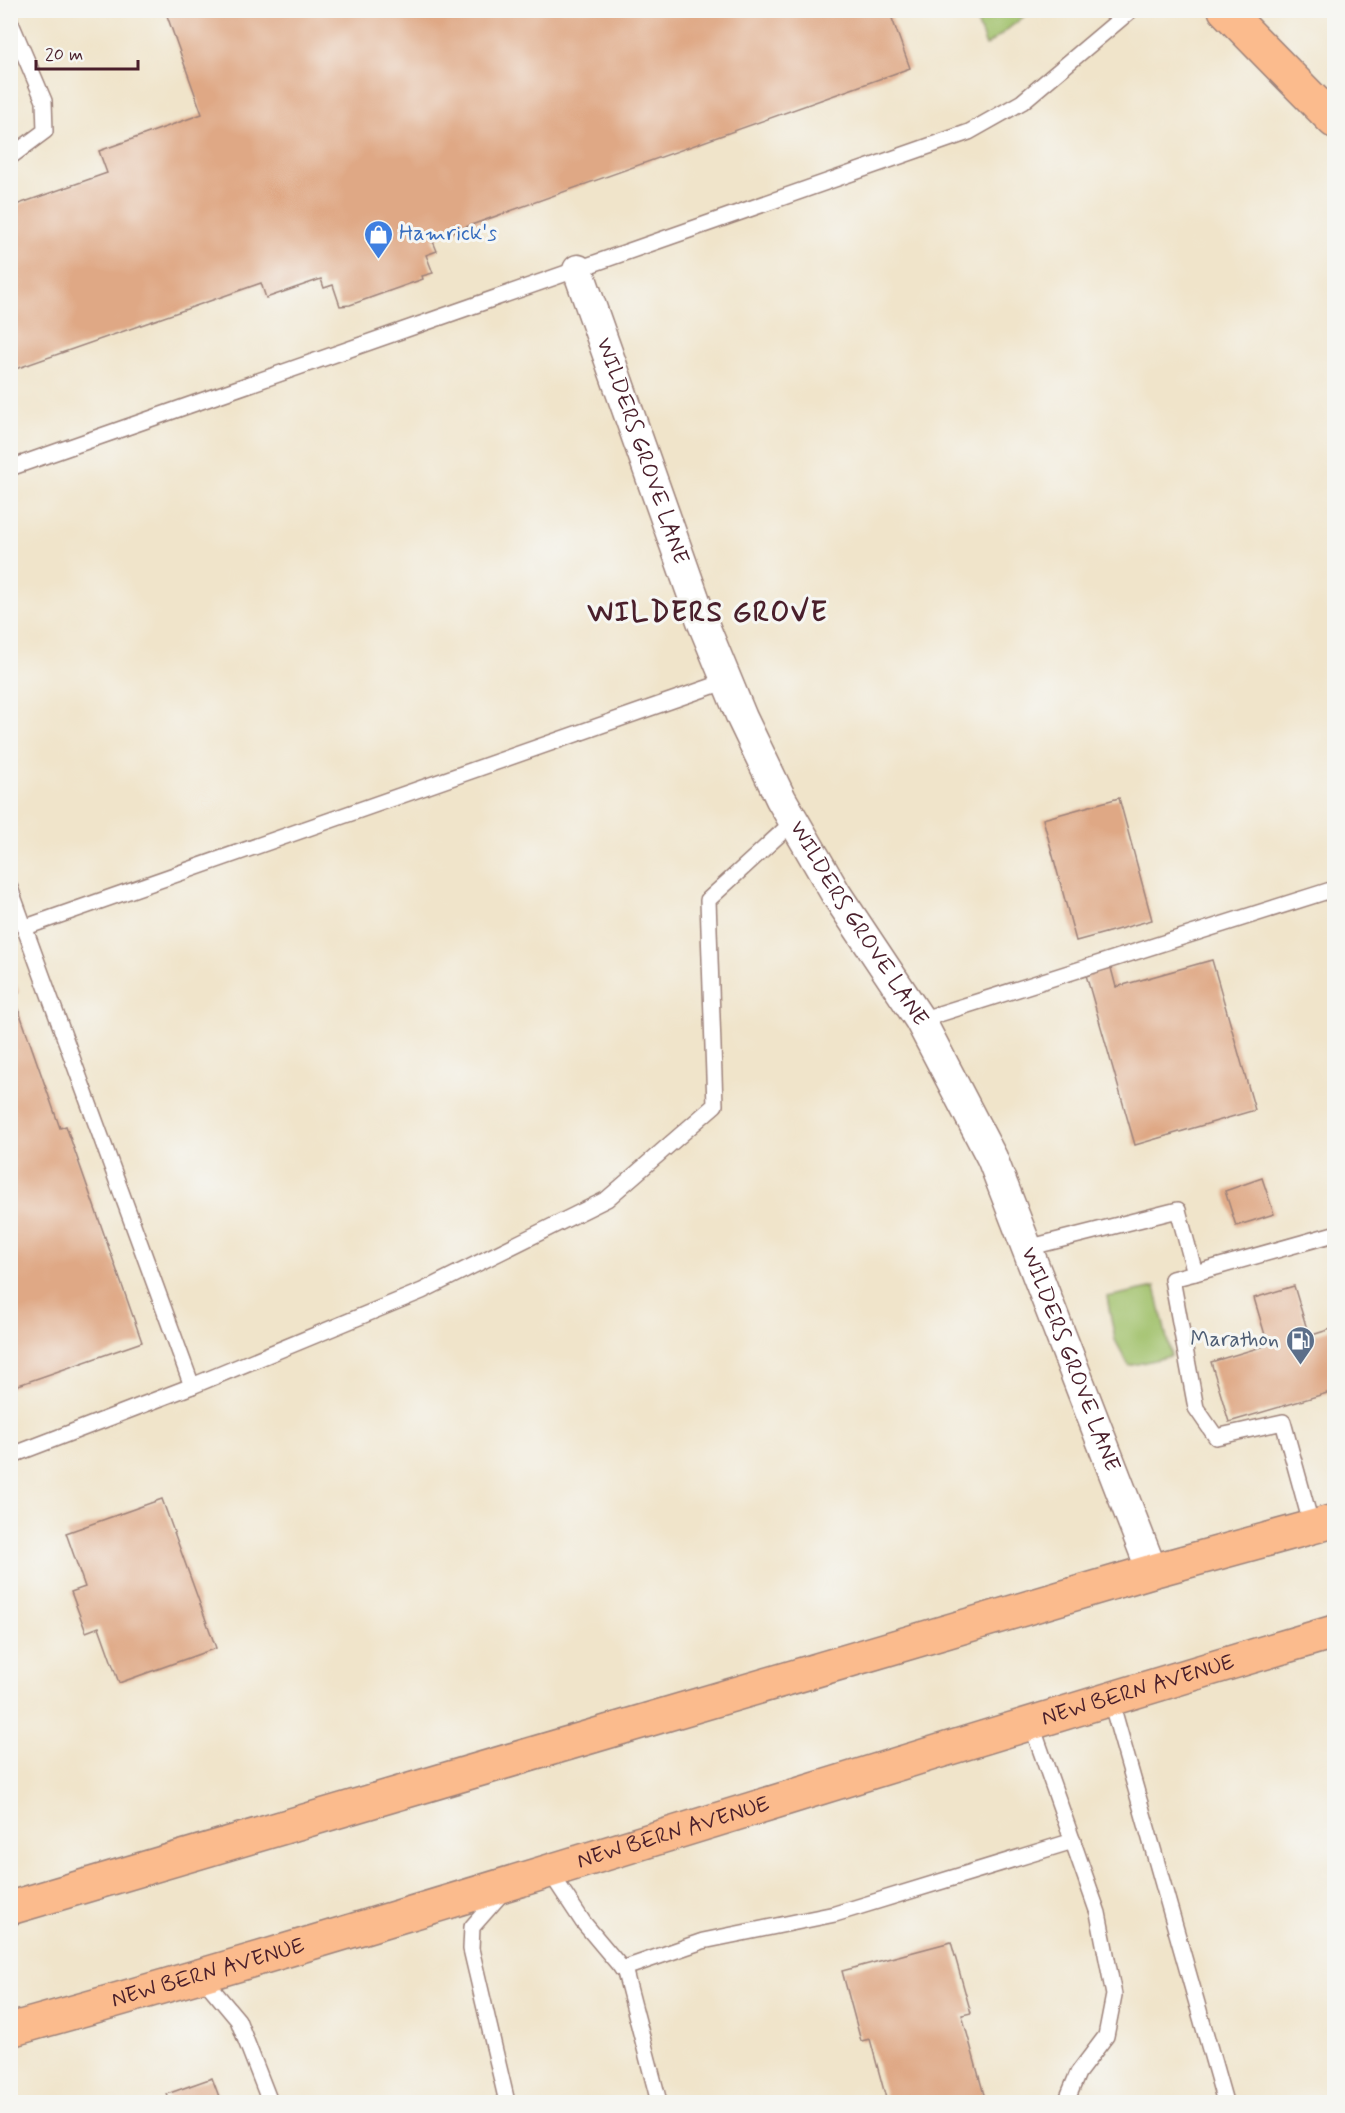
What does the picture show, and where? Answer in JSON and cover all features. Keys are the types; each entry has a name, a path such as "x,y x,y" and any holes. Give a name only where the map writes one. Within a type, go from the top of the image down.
{"main road":[{"path":"1225,10 1335,121"},
{"path":"10,1908 1152,1571 1323,1524"},
{"name":"NEW BERN AVENUE","path":"10,2030 202,1977 508,1885 1110,1698 1335,1632"}],"street":[{"name":"WILDERS GROVE LANE","path":"578,270 702,621 746,728 794,821 836,894 920,1020 992,1158 1152,1571"}],"lane":[{"path":"10,468 969,132 1022,102 1131,10"},
{"path":"10,21 44,101 45,131 10,157"},
{"path":"26,927 727,681"},
{"path":"10,1456 192,1386 422,1291 607,1198 715,1105 708,900 794,821"},
{"path":"10,888 192,1386"},
{"path":"920,1020 1335,889"},
{"path":"1027,1248 1178,1210 1195,1272"},
{"path":"1323,1524 1283,1422 1216,1437 1196,1408 1172,1279 1335,1234"},
{"path":"1110,1698 1225,2103"},
{"path":"1031,1723 1098,1913 1114,1995 1106,2036 1078,2073 1066,2103"},
{"path":"622,1969 703,1941 835,1914 1073,1841"},
{"path":"550,1872 583,1922 622,1969 659,2103"},
{"path":"507,2103 471,1949 472,1927 508,1885"},
{"path":"202,1977 238,2020 270,2103"}],"green space":[{"path":"973,11 1031,11 986,46"},
{"path":"1155,1287 1171,1356 1129,1366 1115,1340 1107,1297"}],"building":[{"path":"165,10 889,10 910,68 432,239 437,251 426,255 433,273 422,276 423,279 350,305 340,306 333,285 324,288 321,279 266,298 261,283 10,371 10,207 107,173 99,151 202,114"},
{"path":"1119,798 1152,920 1076,941 1043,819"},
{"path":"1212,960 1255,1110 1135,1145 1086,975 1111,968 1116,987"},
{"path":"10,969 19,992 13,994 60,1128 66,1126 142,1342 10,1388"},
{"path":"1262,1178 1274,1214 1236,1226 1225,1191"},
{"path":"1294,1286 1309,1336 1334,1328 1334,1391 1229,1422 1211,1362 1268,1345 1254,1298"},
{"path":"162,1499 216,1648 119,1683 99,1627 86,1632 71,1592 85,1587 66,1533"},
{"path":"951,1942 971,2013 962,2015 986,2102 887,2102 870,2039 861,2041 842,1971"},
{"path":"212,2078 221,2102 170,2102 167,2094"}],"place":[{"name":"Hamrick's","path":"378,260"},
{"name":"Marathon","path":"1300,1366"}],"district":[{"name":"WILDERS GROVE","path":"708,613"}]}
